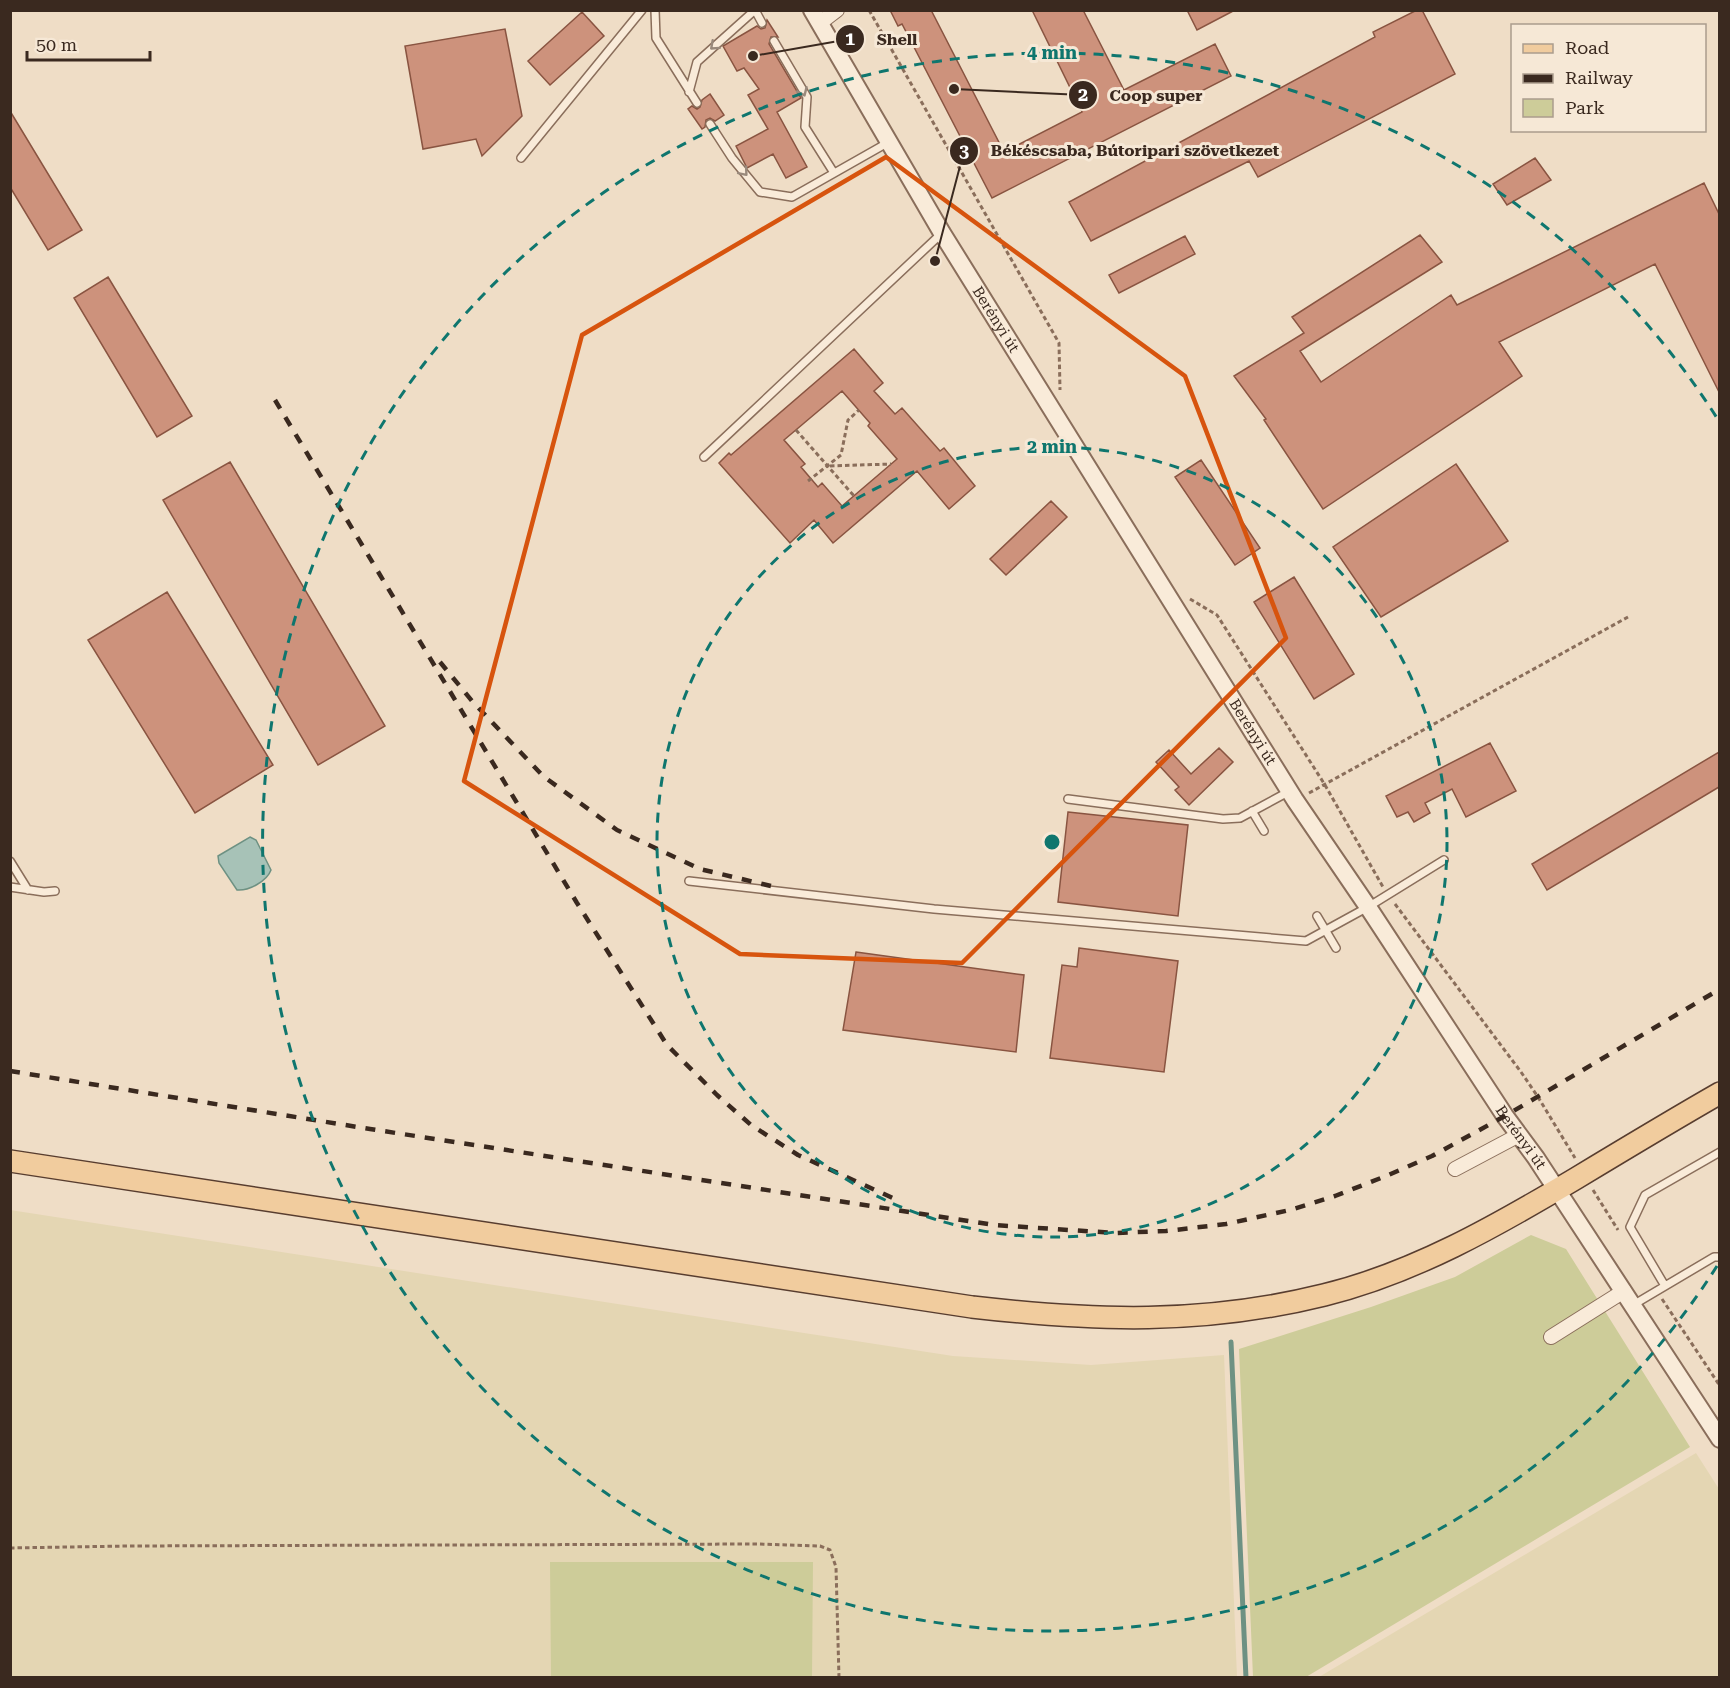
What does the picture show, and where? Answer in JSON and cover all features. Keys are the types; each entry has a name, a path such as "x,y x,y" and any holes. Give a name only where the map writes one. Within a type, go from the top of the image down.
{"main road":[{"path":"10,1161 972,1307 1125,1319 1238,1312 1325,1295 1399,1270 1459,1244 1516,1214 1719,1093"}],"street":[{"path":"816,17 837,10"},
{"name":"Berényi út","path":"816,17 942,233 1293,796 1629,1298 1719,1439"},
{"path":"1455,1169 1519,1135"},
{"path":"1551,1336 1629,1298"}],"lane":[{"path":"521,158 642,10"},
{"path":"655,10 656,38 697,103"},
{"path":"689,92 697,62 755,10 762,23"},
{"path":"774,41 807,97 805,128 834,173"},
{"path":"710,124 732,158 760,192 792,197 890,141"},
{"path":"704,457 942,233"},
{"path":"1068,799 1223,819 1240,818 1293,796"},
{"path":"1252,812 1264,831"},
{"path":"689,881 934,909 1306,941 1368,907 1444,860"},
{"path":"10,861 28,890"},
{"path":"10,887 55,891"},
{"path":"1317,916 1336,948"},
{"path":"1665,1286 1630,1227 1645,1194 1719,1152"},
{"path":"1629,1298 1657,1291 1714,1257 1719,1257"}],"path":[{"path":"869,10 1059,343 1060,392"},
{"path":"808,481 841,455 848,420 859,410"},
{"path":"796,430 854,496"},
{"path":"828,466 891,464"},
{"path":"1184,595 1214,612 1325,784 1387,894 1532,1088 1622,1235"},
{"path":"1293,796 1325,784 1628,617"},
{"path":"1657,1291 1719,1386"},
{"path":"10,1548 757,1544 820,1546 830,1550 836,1567 839,1677"}],"highlighted area":[{"path":"886,157 1185,376 1286,638 962,963 740,954 464,781 582,335"}],"shaded area":[{"path":"250,837 256,840 271,870 266,878 257,884 247,889 237,890 219,863 218,856"},
{"path":"10,1210 953,1356 1091,1365 1224,1355 1237,1677 812,1677 812,1562 551,1562 551,1677 11,1677"},
{"path":"1696,1453 1719,1489 1719,1677 1319,1677"}],"green space":[{"path":"1531,1235 1566,1249 1690,1447 1306,1677 1253,1677 1239,1349 1371,1307 1455,1277"},
{"path":"550,1562 813,1562 812,1677 551,1677"}],"building":[{"path":"890,10 931,10 1004,152 1082,112 1032,10 1083,10 1124,90 1215,44 1231,76 992,198 902,24 898,26"},
{"path":"1187,10 1235,10 1197,30"},
{"path":"1417,10 1422,10 1455,74 1258,177 1249,161 1091,241 1069,202 1375,37 1373,32"},
{"path":"582,12 604,36 550,85 528,61"},
{"path":"767,20 778,37 771,37 769,44 801,98 777,112 807,167 786,178 773,154 747,168 736,146 768,129 748,95 759,89 744,68 737,71 723,46 757,26 761,29 765,28"},
{"path":"505,29 522,116 482,156 476,139 423,149 405,46"},
{"path":"710,94 724,115 715,121 710,118 706,120 705,127 702,129 688,109 692,106 697,109 700,107 702,100"},
{"path":"10,111 82,230 48,250 10,187"},
{"path":"1535,158 1551,180 1507,205 1493,184"},
{"path":"1704,183 1719,214 1719,392 1655,264 1499,342 1522,376 1323,509 1264,420 1266,419 1234,376 1304,333 1292,317 1420,235 1442,262 1300,351 1321,382 1451,295 1457,305"},
{"path":"1185,236 1195,254 1119,293 1109,275"},
{"path":"108,277 192,416 157,437 74,298"},
{"path":"854,349 883,383 874,391 895,414 902,408 940,451 944,448 975,486 949,509 917,471 833,543 814,520 790,543 719,463 729,453 731,455","holes":["842,391 870,423 868,426 897,459 842,506 822,483 818,487 801,467 805,464 784,440"]},
{"path":"1201,460 1260,548 1235,565 1175,477"},
{"path":"230,462 385,726 318,765 163,500"},
{"path":"1456,464 1508,541 1381,617 1333,547"},
{"path":"1051,501 1067,517 1006,575 990,559"},
{"path":"1294,577 1354,674 1314,699 1254,602"},
{"path":"167,592 273,765 195,813 88,640"},
{"path":"1490,743 1516,791 1466,817 1452,789 1425,803 1430,813 1414,822 1408,812 1397,817 1386,796"},
{"path":"1219,748 1233,762 1189,805 1175,790 1179,787 1156,762 1169,750 1191,774"},
{"path":"1719,752 1719,787 1547,890 1532,864"},
{"path":"1068,812 1188,825 1178,916 1058,902"},
{"path":"1079,948 1178,961 1164,1072 1050,1058 1062,965 1077,967"},
{"path":"856,952 1024,975 1016,1052 843,1030"}],"waterway":[{"path":"1231,1342 1246,1678"}],"railway":[{"path":"275,400 577,903 667,1045 751,1125 798,1155 895,1199"},
{"path":"440,662 472,701 543,776 617,830 700,869 775,887"},
{"path":"10,1071 994,1225 1115,1233 1166,1231 1226,1224 1290,1210 1335,1196 1432,1156 1505,1116 1720,989"}],"place":[{"name":"Shell","path":"753,56"},
{"name":"Coop super","path":"954,89"},
{"name":"Békéscsaba, Bútoripari szövetkezet","path":"935,261"}]}
